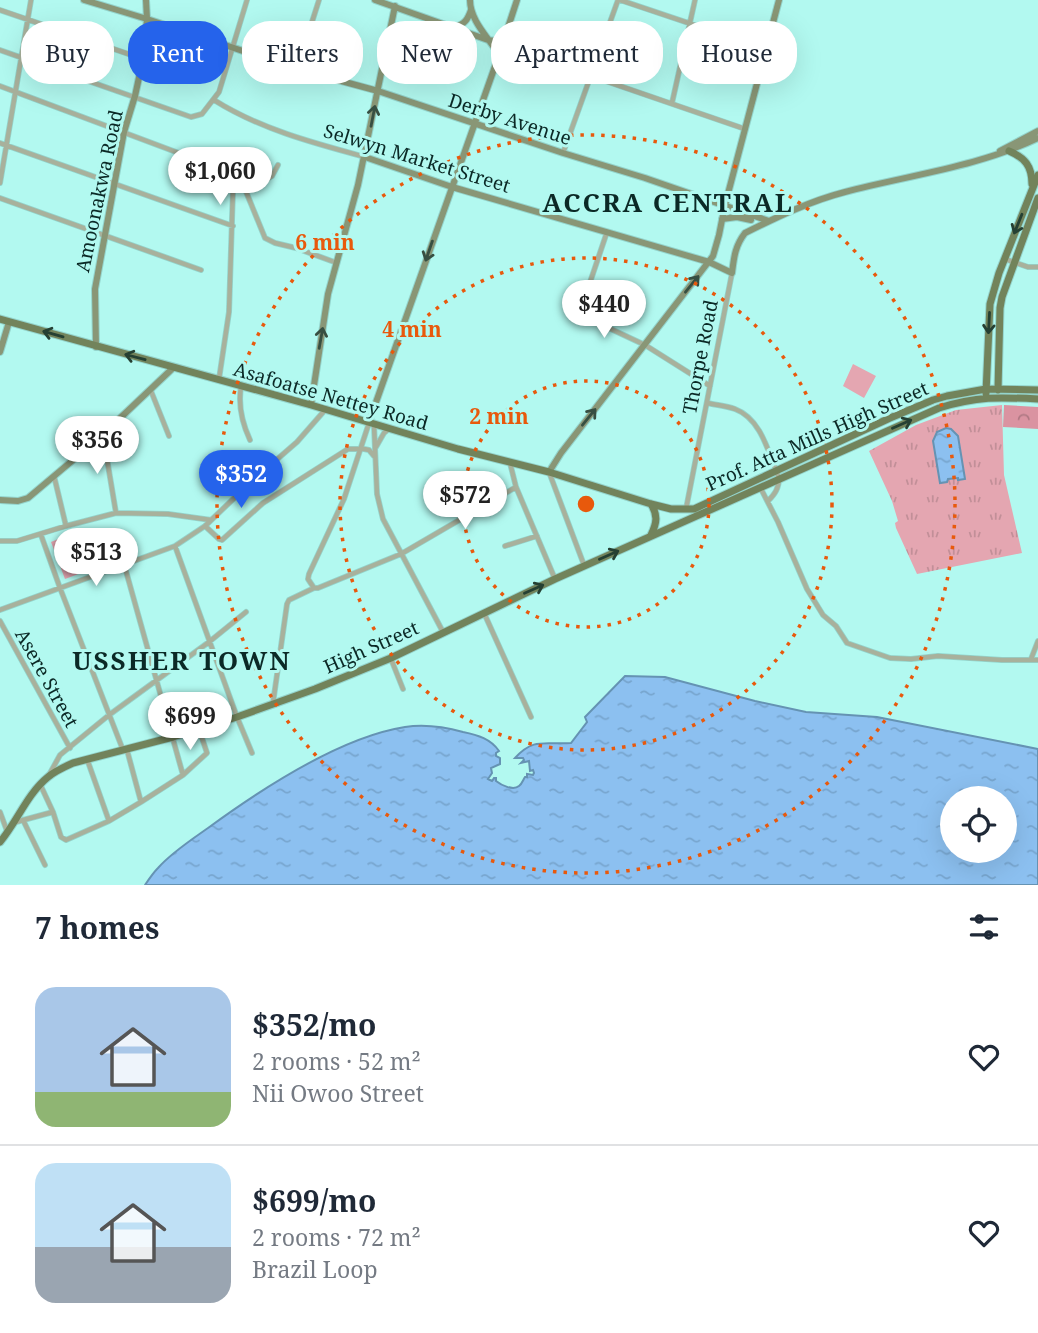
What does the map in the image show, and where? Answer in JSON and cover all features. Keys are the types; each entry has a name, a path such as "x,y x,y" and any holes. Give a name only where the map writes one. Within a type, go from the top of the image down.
{"main road":[{"name":"Derby Avenue","path":"84,0 242,50"},
{"name":"Amoonakwa Road","path":"146,0 147,19"},
{"path":"375,0 394,3 440,21"},
{"path":"510,21 517,0"},
{"path":"773,21 779,0"},
{"path":"311,405 328,294 365,157 394,3"},
{"path":"469,4 491,44"},
{"path":"477,36 491,40"},
{"path":"371,423 491,77"},
{"name":"Amoonakwa Road","path":"96,347 95,289 124,132 138,84"},
{"name":"Derby Avenue","path":"352,84 645,178 724,205 766,223"},
{"path":"549,472 709,262 716,248 724,205 757,84"},
{"path":"997,154 1005,147 1038,131"},
{"path":"745,233 811,203 1009,151 1038,138"},
{"path":"1009,151 1021,157 1028,165 1032,174 1032,190"},
{"name":"Selwyn Market Street","path":"365,157 452,187 709,262 732,273"},
{"path":"986,393 990,304 1004,258 1038,175"},
{"path":"998,397 1002,297 1038,198"},
{"path":"722,219 737,217 766,223"},
{"name":"Thorpe Road","path":"732,273 737,245 745,233 748,219"},
{"name":"Asafoatse Nettey Road","path":"0,319 549,472 651,504 692,512"},
{"path":"0,352 9,322"},
{"path":"0,500 18,501 28,498 103,435 173,368"},
{"name":"Prof. Atta Mills High Street","path":"692,512 928,412 998,388 1038,390"},
{"name":"Prof. Atta Mills High Street","path":"986,393 998,397 1038,399"},
{"name":"Prof. Atta Mills High Street","path":"692,512 760,487 777,475"},
{"path":"651,504 657,522 651,536"},
{"name":"High Street","path":"0,842 19,821 40,784 72,763 173,737 315,689 391,658 483,612 651,536 692,512"}],"street":[{"path":"28,20 31,0"},
{"path":"100,84 191,117 202,114 219,92 247,0"},
{"path":"312,21 319,0"},
{"path":"611,21 619,0 682,21"},
{"path":"689,21 695,0"},
{"path":"0,10 128,54"},
{"path":"0,50 21,57"},
{"path":"0,183 21,64"},
{"path":"671,103 677,75"},
{"path":"563,153 588,84"},
{"path":"615,84 745,129"},
{"path":"0,86 224,170 246,171 267,179 278,165"},
{"name":"Selwyn Market Street","path":"214,100 261,125 365,157"},
{"path":"0,143 233,226"},
{"path":"238,172 265,238 337,263"},
{"path":"219,380 228,322 233,189"},
{"path":"0,198 201,270"},
{"path":"607,231 580,314 645,345 710,386"},
{"path":"1004,258 1038,267"},
{"name":"Thorpe Road","path":"692,512 710,386 732,273"},
{"path":"241,387 240,407 250,440"},
{"path":"151,391 169,436"},
{"path":"708,403 737,410 758,430 779,484 768,501"},
{"path":"0,610 174,546 212,520 297,442 326,410"},
{"path":"314,588 309,576 344,499 371,423"},
{"path":"371,423 377,494 383,519 443,632"},
{"path":"375,449 389,428"},
{"path":"103,435 116,513"},
{"path":"205,526 220,540 263,503 348,449 369,450 374,457"},
{"path":"510,463 516,486 555,579"},
{"path":"549,472 585,566"},
{"path":"54,476 66,526"},
{"path":"273,703 288,602 314,588 401,554 516,486"},
{"path":"760,487 807,589 823,615 836,626 847,643 890,658 938,656 1002,660 1035,659 1038,641"},
{"path":"0,541 17,541 116,513 168,514 212,520"},
{"path":"41,535 109,715 125,749 141,802"},
{"path":"505,546 537,536"},
{"path":"174,546 252,753"},
{"path":"124,564 183,775"},
{"path":"48,777 60,755 246,612"},
{"path":"483,612 531,717"},
{"name":"Asere Street","path":"0,621 70,748"},
{"path":"391,658 403,689"},
{"path":"40,784 61,837 66,840 109,821 183,775 207,753 199,729"},
{"path":"87,759 109,821"},
{"path":"0,812 8,832"},
{"path":"45,864 19,821 53,812"}],"green space":[{"path":"853,364 876,376 864,398 843,386"},
{"path":"1002,405 1004,475 1022,553 917,574 896,528 895,523 898,521 892,501 869,451 916,425 956,410"},
{"path":"1004,405 1038,407 1038,429 1003,427"},
{"path":"75,532 89,570 65,579 51,542"}],"water":[{"path":"946,428 958,436 965,479 948,479 947,482 940,483 933,441 937,432"},
{"path":"625,676 665,677 806,712 877,717 1038,749 1038,885 145,885 169,857 229,813 302,767 355,742 412,726 442,727 474,735 488,741 499,751 496,756 500,758 500,764 491,768 492,773 488,779 492,781 496,778 501,784 514,788 520,785 527,774 534,773 533,770 530,771 529,761 521,763 523,758 515,758 522,751 534,745 571,743 587,722 585,717"}],"district":[{"name":"ACCRA CENTRAL","path":"668,203"},
{"name":"USSHER TOWN","path":"182,661"}]}
